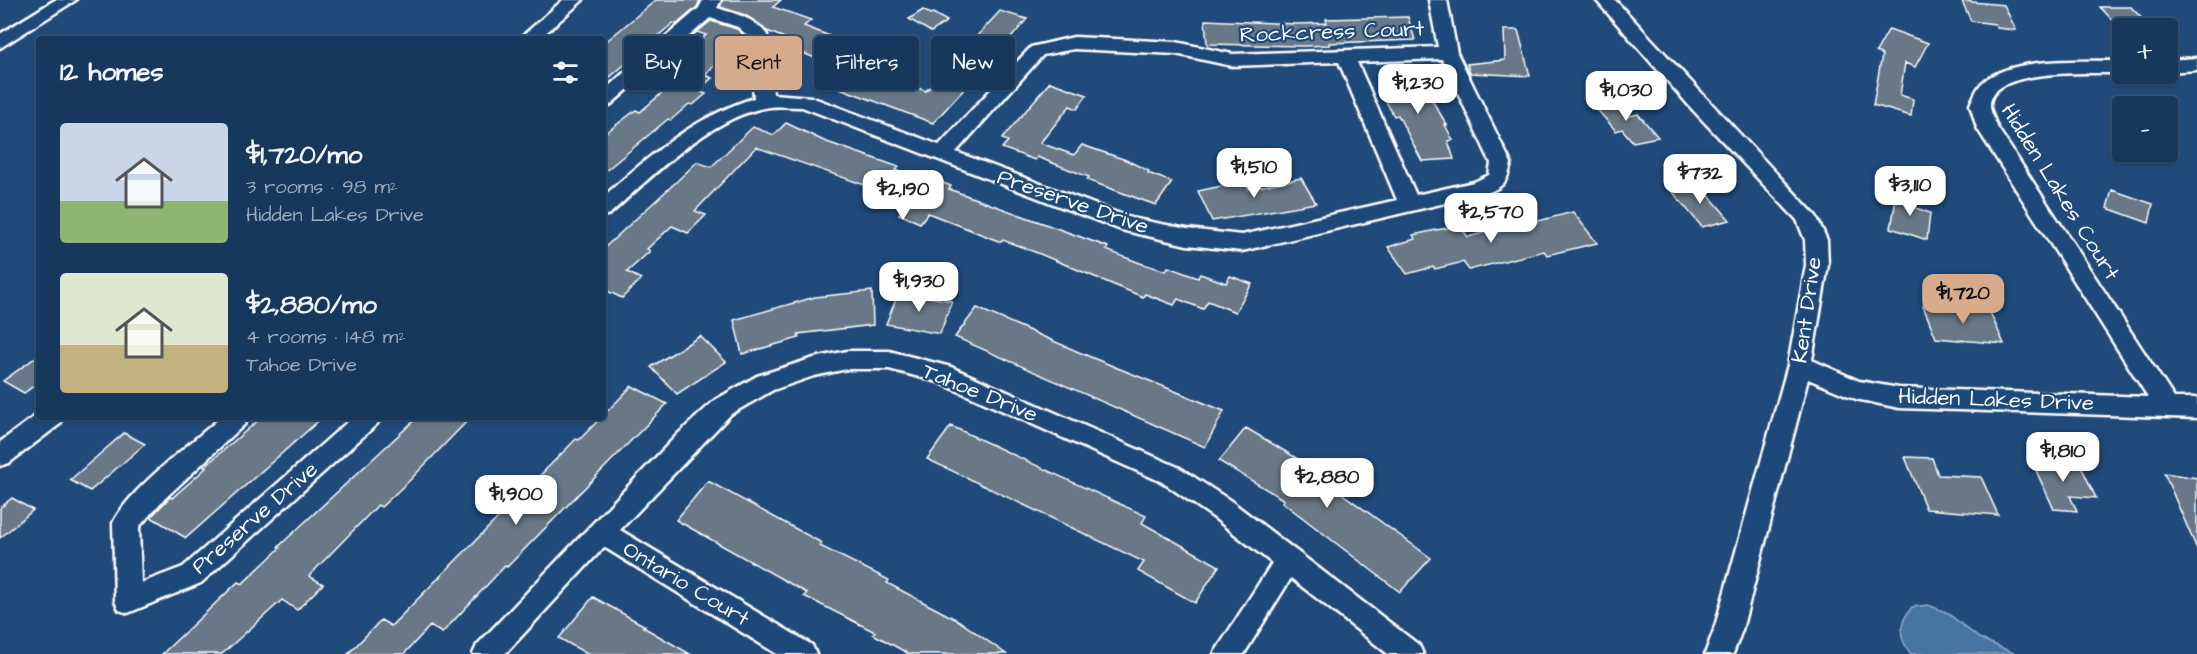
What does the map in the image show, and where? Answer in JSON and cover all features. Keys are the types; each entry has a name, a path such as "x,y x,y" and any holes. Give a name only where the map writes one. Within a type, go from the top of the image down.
{"street":[{"path":"0,42 67,0"},
{"path":"532,36 574,0"},
{"name":"Preserve Drive","path":"606,206 643,173 718,118 764,102 804,100 1128,225 1187,237 1242,243 1479,188 1498,179 1501,163 1448,53 1438,0"},
{"name":"Kent Drive","path":"1605,0 1700,106 1806,216 1816,240 1817,265 1800,364 1728,630 1719,654"},
{"path":"606,98 710,5 744,23 758,35 764,102"},
{"name":"Rockcress Court","path":"942,155 1037,51 1074,43 1176,48 1232,60 1448,53"},
{"path":"1345,56 1409,204"},
{"path":"2178,65 2197,64"},
{"name":"Hidden Lakes Court","path":"2112,68 2022,72 2003,78 1987,89 1980,105 1987,128 2167,406"},
{"name":"Tahoe Drive","path":"487,654 688,440 723,407 765,383 813,367 847,360 889,360 943,374 1171,475 1222,509 1409,654"},
{"name":"Hidden Lakes Drive","path":"1800,364 1856,390 1899,398 2197,408"},
{"path":"0,456 48,420"},
{"name":"Preserve Drive","path":"234,420 153,493 126,523 128,601 192,575 366,420"},
{"name":"Ontario Court","path":"601,532 802,654"},
{"path":"1227,654 1288,561"}],"water":[{"path":"1928,605 1946,612 1979,638 2016,654 1911,654 1903,642 1902,624 1912,607"}],"building":[{"path":"656,0 700,0 697,7 658,36 624,36 624,65 606,80 606,42"},
{"path":"723,0 781,0 773,7 811,20 804,26 830,36 814,36 814,58 802,53 802,36 780,36 767,31 745,15 720,7"},
{"path":"1962,1 2004,5 2016,30 1971,21"},
{"path":"2100,7 2131,7 2141,18 2112,18"},
{"path":"923,10 947,21 931,32 909,19"},
{"path":"1000,11 1027,19 1013,36 977,36"},
{"path":"1408,17 1415,40 1305,46 1207,44 1205,20 1296,24 1327,23 1326,19"},
{"path":"711,21 737,29 744,35 715,36 715,65 705,75 712,78 703,86 703,38 706,35 697,32"},
{"path":"1889,29 1928,43 1915,67 1905,63 1900,95 1913,99 1911,116 1873,105 1882,55 1876,52"},
{"path":"1504,30 1518,30 1530,76 1470,73 1467,64 1505,60"},
{"path":"1413,69 1447,125 1445,125 1453,140 1448,141 1454,159 1422,161 1398,115 1394,116 1384,98 1381,88 1389,88 1382,72"},
{"path":"1050,82 1087,95 1077,109 1070,106 1040,143 1074,155 1082,145 1126,160 1149,171 1148,173 1172,182 1156,205 1087,180 1089,177 1037,157 1035,160 1002,148 1008,141 1002,139"},
{"path":"931,86 931,90 963,90 933,123 845,90 919,88 926,91"},
{"path":"665,90 699,90 706,94 693,105 689,104 671,120 668,119 606,171 606,133 636,110 640,112"},
{"path":"1612,101 1626,117 1638,114 1658,137 1633,142 1622,129 1616,131 1593,105"},
{"path":"786,123 824,141 899,167 896,170 927,182 930,178 951,186 949,189 1108,247 1106,250 1140,263 1166,271 1168,267 1198,278 1200,274 1226,283 1230,276 1252,284 1235,312 1208,301 1203,309 1178,299 1174,305 1145,294 1143,297 1040,254 1003,240 1001,242 928,213 920,223 899,214 907,205 882,196 885,192 756,147 695,211 706,215 688,233 672,226 647,249 650,251 627,272 641,279 622,298 606,290 606,246 697,162 711,167 753,127 774,135"},
{"path":"1301,178 1316,203 1212,221 1198,191 1245,181 1249,189"},
{"path":"1698,183 1730,220 1702,227 1671,190"},
{"path":"2112,190 2153,204 2149,223 2107,208"},
{"path":"1897,193 1917,199 1916,208 1930,213 1927,240 1891,228"},
{"path":"1573,212 1597,243 1547,255 1544,251 1469,270 1463,262 1407,274 1388,247 1415,239 1413,235 1436,230 1460,226 1468,237"},
{"path":"872,291 873,325 798,334 799,338 742,354 734,320 815,297"},
{"path":"899,292 952,301 940,334 886,324"},
{"path":"1923,306 1990,312 2004,344 1936,338"},
{"path":"977,308 1224,411 1205,447 955,337"},
{"path":"700,336 726,362 677,394 651,367"},
{"path":"36,357 36,384 24,393 3,381"},
{"path":"632,386 667,404 507,567 505,566 442,633 430,626 404,654 348,654 381,620 391,626 576,439 579,440 599,420 606,420 606,412"},
{"path":"259,420 320,420 186,538 151,517 170,497 172,498 206,468 204,467"},
{"path":"415,420 468,420 409,481 381,507 378,505 309,576 323,584 297,610 282,600 222,654 162,654 238,582 242,584 280,548 278,547"},
{"path":"951,426 1146,516 1142,523 1219,566 1195,603 1138,571 1144,562 927,459"},
{"path":"1246,428 1298,459 1297,461 1431,558 1400,592 1282,502 1284,500 1219,461"},
{"path":"124,433 145,444 90,491 70,480"},
{"path":"1905,457 1932,458 1938,475 1981,477 1998,515 1926,509"},
{"path":"2031,460 2080,464 2096,498 2070,496 2077,511 2054,509"},
{"path":"2164,473 2197,478 2197,549"},
{"path":"708,481 822,543 820,546 889,580 887,583 959,621 1006,654 909,654 873,634 875,632 804,596 807,593 676,520"},
{"path":"12,498 33,510 0,538 0,508"},
{"path":"593,597 690,654 587,654 559,638"}]}
